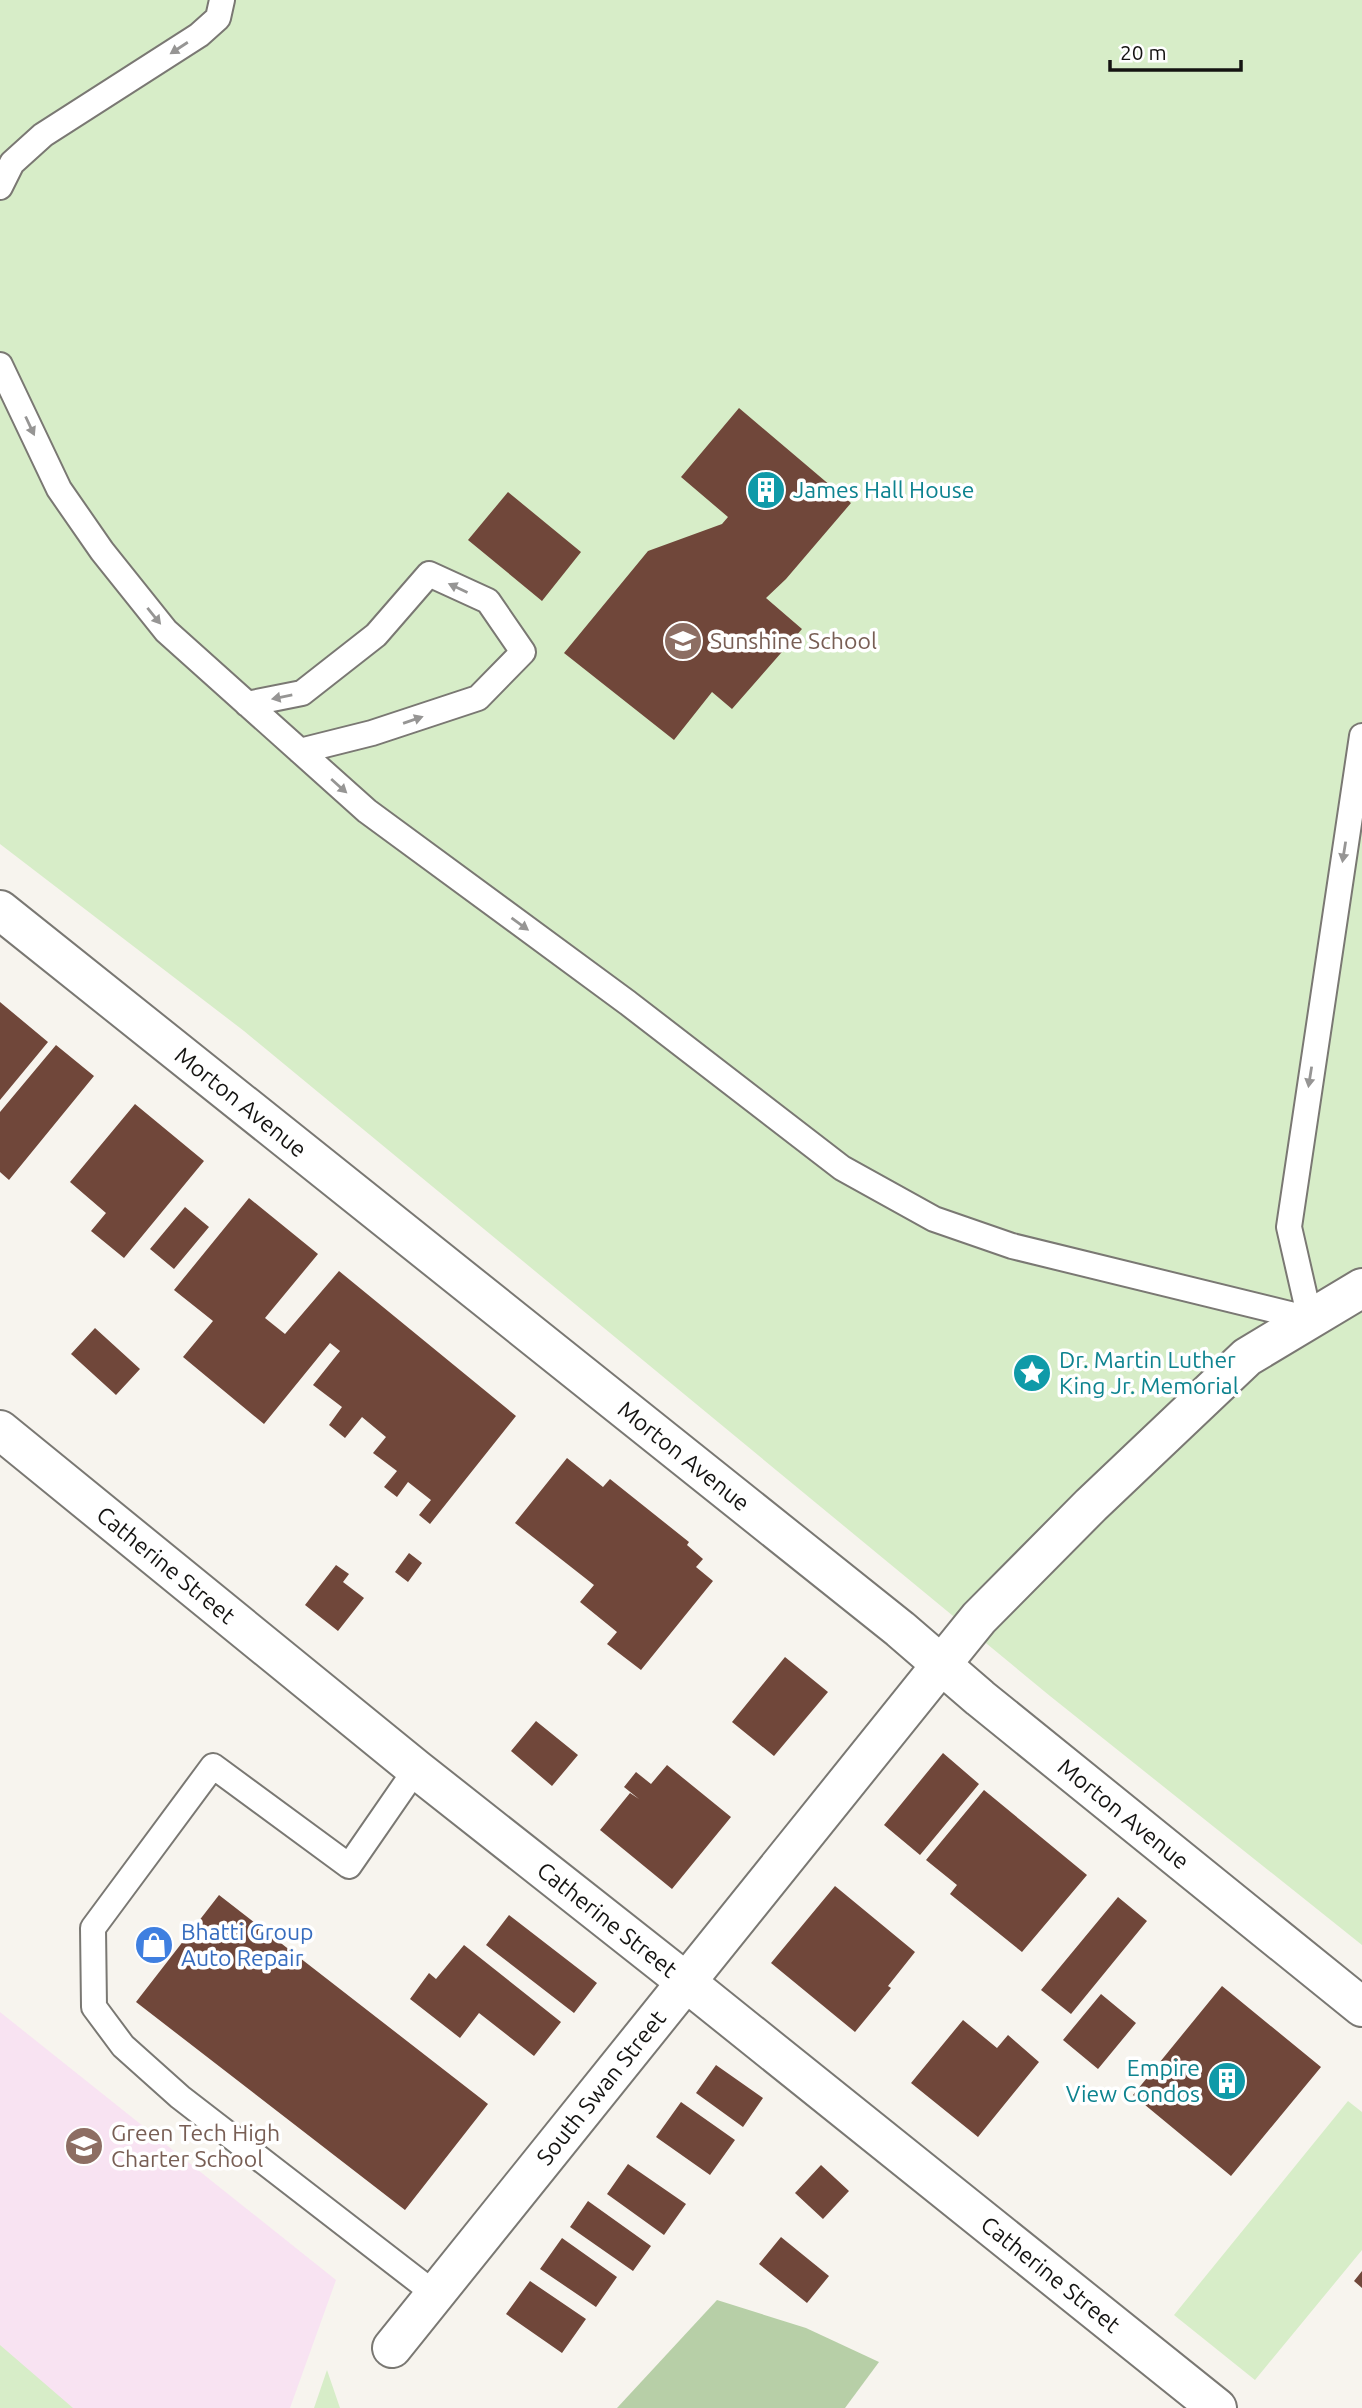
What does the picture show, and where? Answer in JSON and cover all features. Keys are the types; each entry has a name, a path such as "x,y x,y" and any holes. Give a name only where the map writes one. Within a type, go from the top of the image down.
{"street":[{"name":"Morton Avenue","path":"0,910 889,1620 1362,2007"},
{"name":"South Swan Street","path":"392,2348 979,1618 1143,1454 1248,1357 1362,1288"},
{"name":"Catherine Street","path":"0,1430 416,1769 1215,2407"}],"lane":[{"path":"0,187 12,163 43,135 199,35 218,18 222,0"},
{"path":"0,365 60,489 102,551 166,631 366,811 628,1003 842,1168 934,1219 1012,1246 1310,1320 1289,1227 1362,736"},
{"path":"247,704 302,693 376,635 429,574 488,601 523,652 478,698 372,733 300,751"},
{"path":"416,1769 349,1866 213,1766 93,1928 94,2007 123,2046 180,2097 435,2294"}],"shaded area":[{"name":"Green Tech High Charter School","path":"0,2012 336,2280 290,2408 0,2408"}],"green space":[{"path":"0,0 1362,0 1362,1945 1050,1696 244,1031 0,844"},
{"path":"1348,2101 1362,2112 1362,2250 1255,2380 1174,2315"},
{"path":"717,2300 806,2328 879,2362 845,2408 617,2408"},
{"path":"0,2345 73,2408 0,2408"},
{"path":"327,2370 340,2408 314,2408"}],"building":[{"name":"Sunshine School","path":"739,408 851,503 786,579 766,598 802,629 732,709 712,692 674,740 564,653 648,551 722,524 728,517 681,477"},
{"path":"508,492 581,552 542,601 468,540"},
{"path":"0,1002 48,1042 0,1100"},
{"path":"56,1045 94,1076 9,1180 0,1172 0,1112"},
{"path":"135,1104 204,1161 124,1258 91,1231 106,1213 70,1182"},
{"path":"249,1198 318,1254 265,1318 285,1334 339,1271 516,1416 430,1524 419,1515 431,1500 408,1482 397,1497 384,1487 397,1471 373,1453 386,1437 362,1417 345,1438 329,1425 342,1407 313,1385 340,1351 330,1343 264,1424 183,1357 213,1321 174,1290"},
{"path":"185,1207 209,1227 174,1269 150,1249"},
{"path":"95,1328 140,1369 116,1395 71,1354"},
{"path":"567,1458 603,1487 610,1479 689,1542 687,1545 703,1559 696,1567 713,1581 641,1670 607,1644 617,1632 580,1602 594,1585 515,1523"},
{"path":"409,1553 422,1563 408,1582 395,1572"},
{"path":"336,1565 349,1574 343,1582 364,1598 338,1631 305,1605"},
{"path":"785,1657 828,1692 774,1756 732,1722"},
{"path":"536,1721 578,1755 552,1786 511,1751"},
{"path":"943,1753 979,1784 920,1855 884,1825"},
{"path":"667,1765 731,1817 672,1889 600,1830 630,1793 639,1799 624,1787 636,1772 651,1784"},
{"path":"984,1790 1087,1875 1022,1952 950,1894 957,1885 926,1860"},
{"path":"835,1886 915,1952 888,1986 891,1988 855,2032 771,1963"},
{"path":"219,1895 488,2104 405,2210 136,2002"},
{"path":"1118,1897 1147,1921 1071,2014 1041,1990"},
{"path":"509,1915 597,1983 574,2013 486,1945"},
{"path":"464,1945 561,2022 534,2056 479,2013 460,2038 410,1999 429,1973 436,1979"},
{"name":"Empire View Condos","path":"1222,1986 1321,2067 1231,2176 1133,2095"},
{"path":"1101,1994 1136,2023 1098,2069 1063,2040"},
{"path":"963,2020 997,2048 1008,2035 1039,2062 978,2137 911,2083"},
{"path":"716,2065 763,2098 743,2127 696,2093"},
{"path":"681,2102 735,2140 710,2175 656,2137"},
{"path":"628,2164 686,2204 664,2235 607,2194"},
{"path":"821,2165 849,2191 823,2219 795,2193"},
{"path":"588,2201 651,2246 633,2271 570,2227"},
{"path":"781,2237 829,2276 807,2303 759,2264"},
{"path":"562,2238 617,2277 596,2307 540,2269"},
{"path":"1362,2271 1362,2288 1354,2281"},
{"path":"530,2281 586,2319 562,2353 506,2314"}],"place":[{"name":"James Hall House","path":"766,490"},
{"name":"Sunshine School","path":"683,641"},
{"name":"Dr. Martin Luther King Jr. Memorial","path":"1032,1373"},
{"name":"Bhatti Group Auto Repair","path":"154,1945"},
{"name":"Empire View Condos","path":"1227,2081"},
{"name":"Green Tech High Charter School","path":"84,2146"}]}
